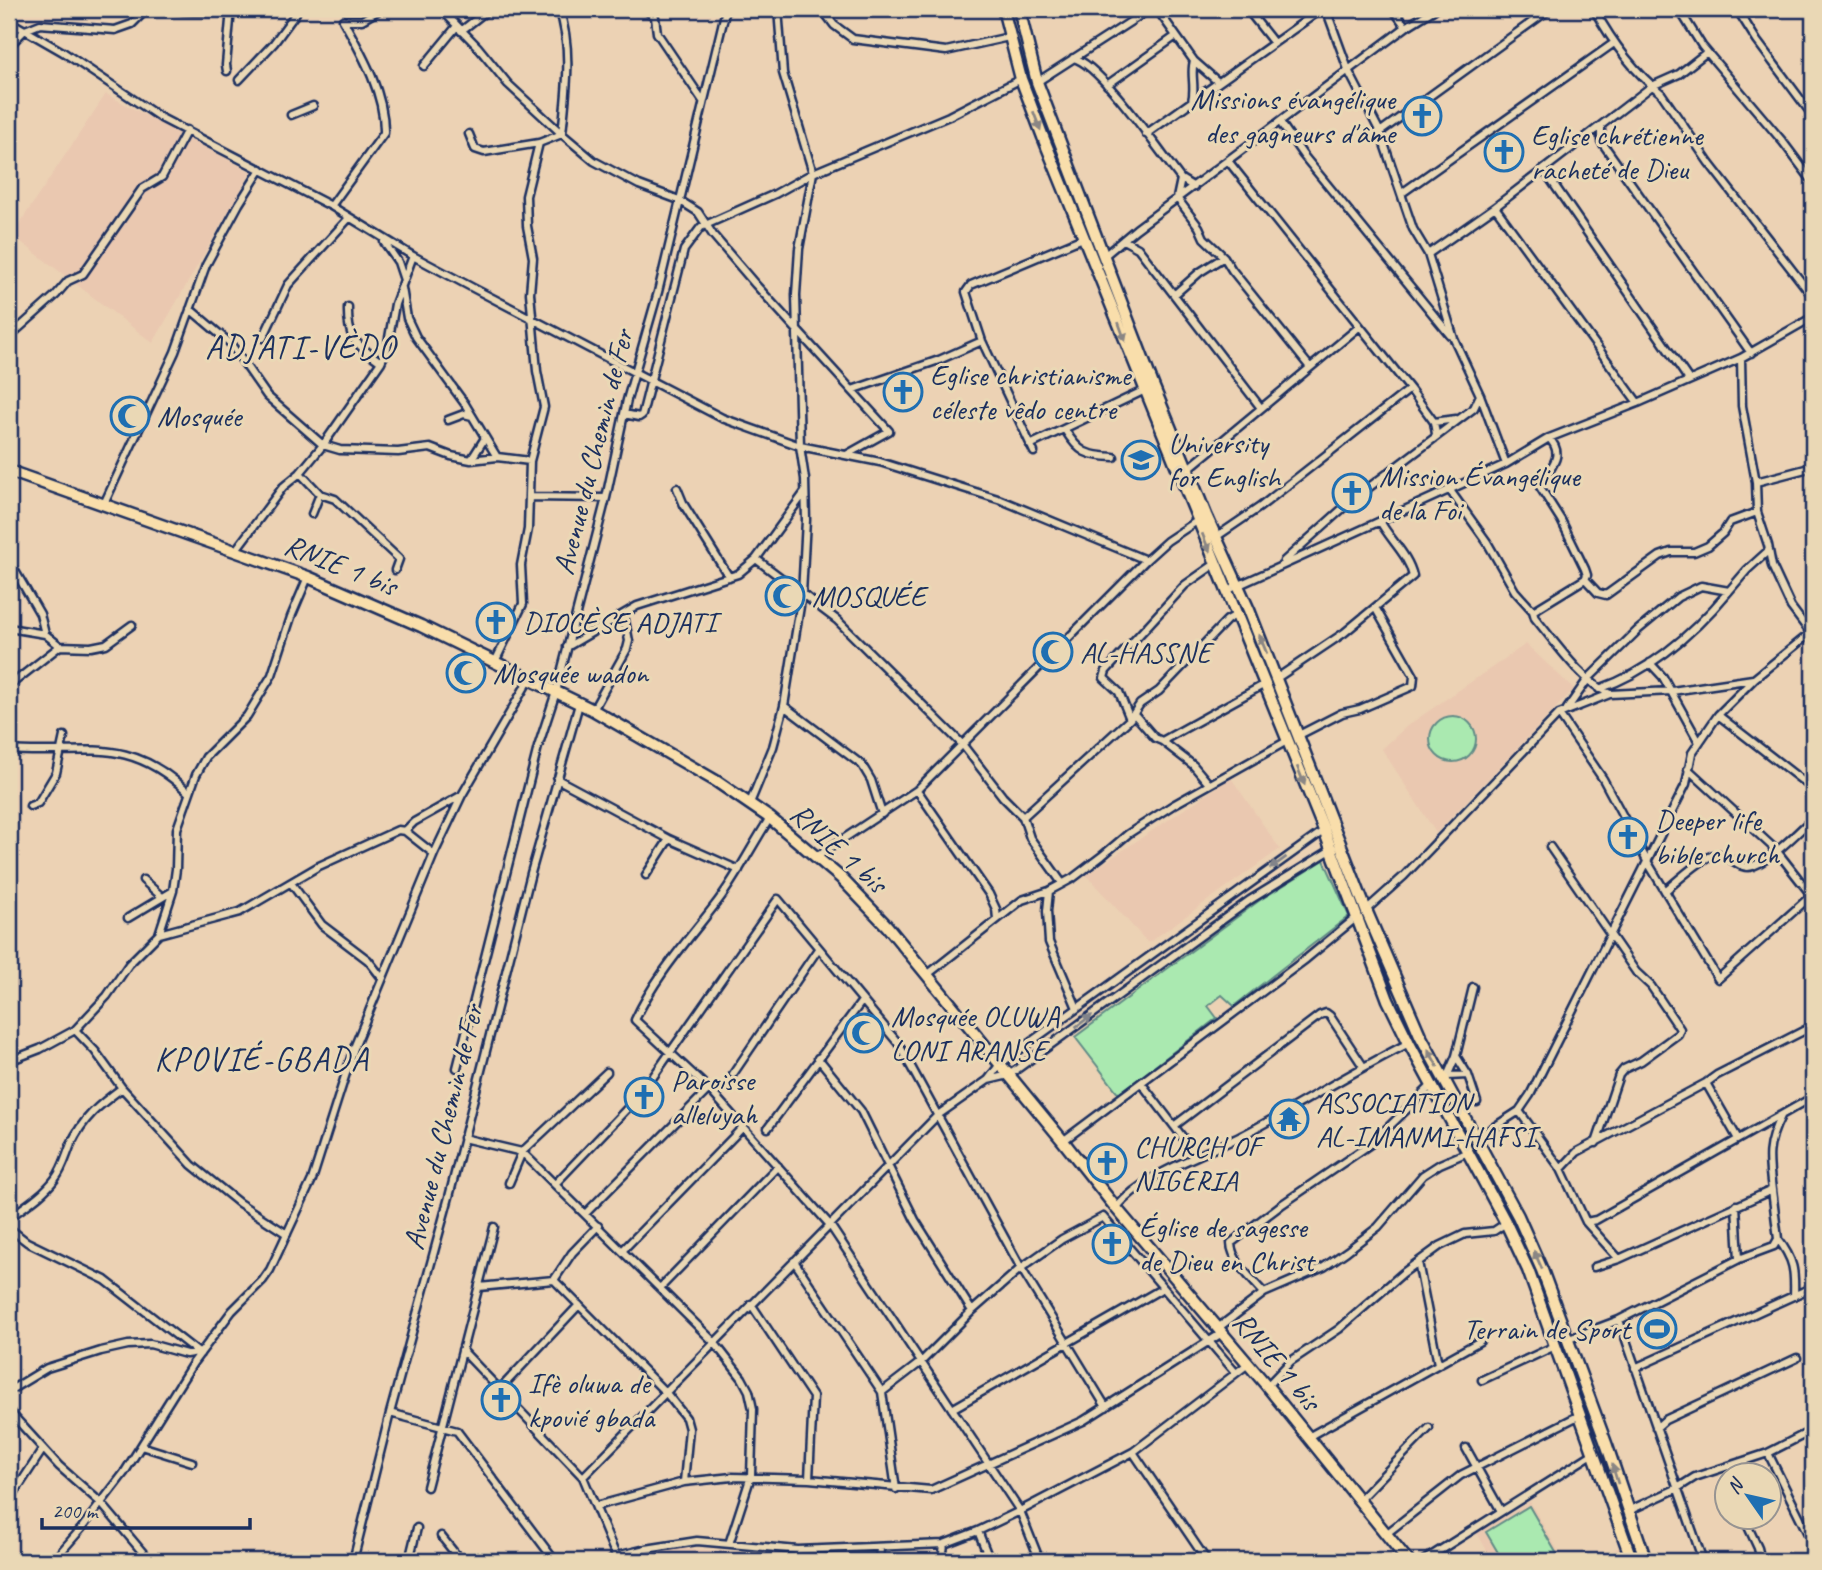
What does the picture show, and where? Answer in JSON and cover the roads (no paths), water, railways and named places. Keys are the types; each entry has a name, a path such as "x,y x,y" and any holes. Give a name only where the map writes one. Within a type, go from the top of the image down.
{"main road":[{"path":"1003,9 1021,79 1197,521 1287,741 1329,827 1342,844 1388,1000 1506,1223 1528,1270 1632,1561"},
{"path":"1020,13 1037,82 1153,385 1299,735 1329,827 1331,849 1420,1035 1447,1078 1518,1216 1542,1270 1569,1339 1646,1561"},
{"name":"RNIE 1 bis","path":"9,471 308,577 409,620 593,710 682,761 771,818 880,918 1408,1561"}],"street":[{"path":"9,46 25,30 40,24 115,30 132,24 144,12 156,9"},
{"path":"169,9 183,12 239,9"},
{"path":"331,206 384,133 379,98 343,20 362,20 381,9"},
{"path":"441,9 477,46 508,84 594,161 679,200 698,212 706,225 798,333 889,431 846,455"},
{"path":"424,66 459,29 489,9"},
{"path":"558,9 565,26 566,51 567,89 562,134"},
{"path":"645,9 655,17 657,33 703,101"},
{"name":"Avenue du Chemin de Fer","path":"457,1068 535,761 556,692 606,498 624,414 657,292 726,9"},
{"path":"750,803 774,747 784,706 802,594 806,491 800,446 796,295 799,249 813,173 783,73 778,9"},
{"path":"822,9 834,25 853,39 946,51 1009,37"},
{"path":"1020,13 1032,9"},
{"path":"1037,82 1150,9"},
{"path":"1157,9 1194,61 1218,82"},
{"path":"1247,9 1273,42"},
{"path":"1146,134 1273,42 1324,9 1349,72 1380,132 1413,229 1428,254 1454,339 1480,395 1506,464"},
{"path":"1393,9 1406,27"},
{"path":"1104,256 1136,229 1406,27 1435,9"},
{"path":"1380,132 1550,9"},
{"path":"1594,9 1614,43 1661,93 1709,163 1813,297"},
{"path":"1679,9 1705,49 1813,182"},
{"path":"1737,9 1763,50 1813,116"},
{"path":"227,71 229,10"},
{"path":"239,80 274,43 296,13"},
{"path":"9,21 62,51 161,118 331,206 412,256 649,382 723,418 800,446 880,462 1001,500 1146,560"},
{"path":"1107,85 1176,36"},
{"path":"1402,193 1614,43"},
{"path":"1428,254 1495,207 1652,86 1671,78 1699,58 1705,49"},
{"path":"1073,58 1084,62 1107,85 1181,179 1194,187"},
{"path":"1192,101 1195,84 1192,65 1194,61"},
{"path":"624,414 639,417 642,415 684,250 693,235 706,225 775,194 813,173 949,116 1021,79"},
{"path":"1195,84 1205,91"},
{"path":"290,115 313,106"},
{"path":"1280,122 1303,155 1454,339"},
{"path":"1601,127 1601,141"},
{"path":"9,337 68,281 83,274 142,189 162,177 187,130"},
{"path":"469,134 478,152 539,143 562,134"},
{"path":"1590,135 1601,141 1751,353"},
{"path":"495,662 523,604 521,565 528,528 530,461 544,407 537,371 530,293 533,258 527,226 526,196 539,143"},
{"path":"1229,162 1410,389 1434,422 1436,435"},
{"path":"104,504 175,352 206,265 261,169"},
{"path":"1544,170 1689,380"},
{"path":"1181,179 1178,198 1204,238 1224,257 1309,366"},
{"path":"1495,207 1638,403"},
{"path":"263,338 288,285 349,218"},
{"path":"1134,245 1136,229"},
{"path":"375,233 388,245 398,261 407,318 416,337 472,416 497,457"},
{"path":"1083,238 971,285 966,292 982,341 1032,449 1145,390"},
{"path":"1124,240 1134,245 1175,294 1261,408"},
{"path":"235,551 283,487 300,473 323,445 382,362 395,304 412,256"},
{"path":"1175,294 1224,257"},
{"path":"1425,302 1440,293"},
{"path":"348,307 350,334 360,348 382,362"},
{"path":"190,309 230,343 267,396 323,445 340,450 398,452 430,448 451,457 471,460 497,457 530,461"},
{"path":"1226,591 1506,464 1549,438 1741,358 1813,317"},
{"path":"1188,469 1359,327"},
{"path":"852,390 939,360 982,341"},
{"path":"1477,1138 1519,1111 1530,1095 1686,784 1692,754 1699,743 1718,715 1755,678 1812,634 1791,607 1772,566 1757,512 1756,481 1742,407 1741,358"},
{"path":"1216,537 1260,507 1410,389"},
{"path":"1277,568 1351,501 1474,408 1480,395"},
{"path":"1474,408 1487,413"},
{"path":"449,419 464,414 472,416"},
{"path":"1434,422 1457,419"},
{"path":"1065,430 1086,454 1114,457"},
{"path":"471,460 485,438"},
{"path":"1533,611 1585,579 1587,575 1561,520 1541,491 1541,483 1558,454 1556,446 1549,438"},
{"path":"1756,481 1813,467"},
{"path":"300,473 320,494 335,499 382,541 399,559 395,570"},
{"path":"677,488 684,505 729,577"},
{"path":"1448,489 1487,542 1515,591 1533,611 1535,618 1588,679 1610,694"},
{"path":"567,647 637,606 738,573 756,559 806,491"},
{"path":"312,514 320,494"},
{"path":"528,497 606,498"},
{"path":"1585,579 1598,593 1606,595 1660,555 1694,552 1708,546 1723,533 1730,522 1757,512"},
{"path":"816,857 917,790 1146,560 1167,541 1197,521"},
{"path":"1277,678 1376,609 1413,576 1407,559 1380,521"},
{"path":"1599,689 1621,682 1669,650 1697,626 1747,570 1768,551"},
{"path":"756,559 837,620 962,744 1003,797 1023,817 1030,838 1062,883"},
{"path":"9,565 40,614 45,634"},
{"path":"1209,784 1181,753 1155,738 1133,717 1118,692 1104,678 1105,671 1185,585 1215,565"},
{"path":"9,1061 40,1049 75,1030 107,996 129,964 159,934 173,891 177,829 188,792 206,757 247,716 272,676 291,617 308,577"},
{"path":"1566,710 1588,679 1639,630 1689,590 1701,586 1729,591"},
{"path":"1299,735 1342,713 1360,709 1413,686 1414,676 1376,609"},
{"path":"593,710 627,649 629,641 624,615"},
{"path":"1023,817 1133,717 1140,704 1158,691 1227,620 1236,615"},
{"path":"9,628 45,634 60,646 79,647 106,645 132,625"},
{"path":"9,686 60,646"},
{"path":"1650,663 1672,691 1699,743"},
{"path":"53,1561 102,1503 199,1353 232,1311 264,1280 312,1180 343,1080 433,854 462,795 530,678"},
{"path":"1063,1141 1142,1084 1361,914 1404,876 1559,714 1610,694 1672,691 1755,678"},
{"path":"1162,741 1265,684"},
{"name":"Avenue du Chemin de Fer","path":"353,1561 557,779 579,704"},
{"path":"784,706 862,765 871,780 882,814"},
{"path":"1559,714 1603,779 1647,861 1718,979 1813,896 1776,850 1688,769"},
{"path":"1718,715 1813,789"},
{"path":"30,806 38,803 56,773 64,736"},
{"path":"927,975 1022,900 1049,891 1083,871 1128,834 1209,784 1287,741"},
{"path":"9,750 103,751 133,755 165,773 188,792"},
{"path":"557,779 669,839 739,870"},
{"path":"917,790 989,894 997,919"},
{"path":"405,831 414,821 462,795"},
{"path":"771,818 739,870 650,993 635,1020 709,1089 830,1225 1020,1511 1040,1561"},
{"path":"1665,891 1710,856 1725,856 1745,867 1752,866 1776,850 1813,818"},
{"path":"583,1477 939,1115 988,1080 1000,1064 1329,827"},
{"path":"159,934 240,912 345,853 398,830 405,831 433,854"},
{"path":"646,875 669,839"},
{"path":"988,1080 1009,1075 1250,900 1342,844"},
{"path":"1550,847 1636,972 1651,986 1680,1029 1678,1034 1619,1075 1596,1143"},
{"path":"142,880 161,896"},
{"path":"291,883 322,925 368,960 382,978"},
{"path":"1242,889 1250,900"},
{"path":"128,918 173,891"},
{"path":"1049,891 1049,942 1077,1008"},
{"path":"555,1184 641,1094 778,900 898,1043 1021,1268 1106,1406"},
{"path":"733,1074 818,949"},
{"path":"1447,1078 1457,1056 1473,986"},
{"path":"768,1128 862,1001"},
{"path":"1174,1126 1326,1013 1363,1066"},
{"path":"1561,1169 1577,1152 1813,1026"},
{"path":"75,1030 95,1051 122,1088 192,1165 239,1203 287,1234"},
{"path":"1116,1208 1142,1184 1244,1134 1409,1043"},
{"path":"1457,1056 1468,1075 1478,1102"},
{"path":"818,1058 861,1111 915,1220 972,1311"},
{"path":"509,1183 522,1152 607,1072"},
{"path":"1447,1078 1468,1075"},
{"path":"1706,1083 1738,1139"},
{"path":"1142,1084 1197,1156"},
{"path":"1264,1293 1238,1261 1231,1249 1231,1243 1372,1143 1432,1085"},
{"path":"9,1218 50,1186 62,1168 76,1133 85,1119 122,1088"},
{"path":"585,1214 709,1089"},
{"path":"1586,1222 1596,1220 1813,1097"},
{"path":"1519,1111 1561,1169 1586,1222 1619,1259"},
{"path":"1780,1116 1767,1153 1778,1240 1792,1260 1794,1296"},
{"path":"622,1251 743,1127"},
{"path":"463,1138 522,1152 714,1342 742,1378 751,1399 754,1422 751,1476 729,1544"},
{"path":"596,1506 684,1482 751,1476 931,1490 1083,1422 1208,1340 1264,1293 1324,1267 1378,1227 1423,1175 1468,1152"},
{"path":"660,1288 778,1166"},
{"path":"1594,1267 1619,1259 1772,1190"},
{"path":"1736,1205 1739,1259"},
{"path":"882,1392 921,1362 972,1311 1021,1268 1062,1239 1103,1217 1236,1373"},
{"path":"1592,1229 1596,1220"},
{"path":"1267,1387 1291,1361 1339,1329 1440,1246 1465,1234 1493,1231 1506,1223"},
{"path":"554,1280 572,1253 597,1226"},
{"path":"427,1487 494,1227"},
{"path":"9,1228 27,1242 105,1280 199,1353"},
{"path":"1569,1339 1619,1320 1739,1259 1774,1245 1778,1240"},
{"path":"794,1261 882,1392 896,1489"},
{"path":"1418,1262 1438,1364"},
{"path":"1795,1277 1812,1288"},
{"path":"479,1287 554,1280"},
{"path":"554,1280 667,1394 688,1423 684,1482"},
{"path":"952,1409 1163,1288"},
{"path":"1634,1368 1812,1288"},
{"path":"751,1304 813,1397 809,1479"},
{"path":"500,1389 579,1305"},
{"path":"1619,1320 1703,1561"},
{"path":"1308,1437 1480,1341"},
{"path":"9,1391 47,1368 128,1345 150,1344 186,1354 199,1353"},
{"path":"1482,1380 1555,1346"},
{"path":"462,1350 583,1477 596,1506 613,1559 666,1545 697,1541 798,1550 944,1544 1020,1511 1133,1452 1248,1364"},
{"path":"1656,1428 1665,1420 1797,1358"},
{"path":"9,1411 43,1449 102,1503 150,1561"},
{"path":"390,1413 457,1431 555,1561"},
{"path":"1386,1534 1461,1475 1581,1415"},
{"path":"1652,1418 1665,1420"},
{"path":"1359,1500 1429,1428"},
{"path":"1740,1462 1768,1453 1813,1431"},
{"path":"141,1446 192,1462"},
{"path":"1466,1448 1501,1511"},
{"path":"9,1501 43,1449"},
{"path":"1133,1452 1207,1561"},
{"path":"1423,1561 1594,1453"},
{"path":"1768,1453 1813,1544"},
{"path":"1628,1511 1676,1489 1695,1477 1714,1471"},
{"path":"409,1561 417,1528"},
{"path":"978,1531 990,1561"},
{"path":"1751,1532 1761,1561"},
{"path":"441,1536 461,1561"},
{"path":"942,1561 944,1544"},
{"path":"879,1561 880,1548"},
{"path":"797,1561 798,1550"}],"place":[{"name":"Missions évangélique des gagneurs d'âme","path":"1422,116"},
{"name":"Eglise chrétienne racheté de Dieu","path":"1504,152"},
{"name":"Eglise christianisme céleste vêdo centre","path":"903,392"},
{"name":"Mosquée","path":"130,416"},
{"name":"University for English","path":"1141,460"},
{"name":"Mission Évangélique de la Foi","path":"1352,493"},
{"name":"MOSQUÉE","path":"785,596"},
{"name":"DIOCÈSE ADJATI","path":"496,622"},
{"name":"AL-HASSNE","path":"1053,652"},
{"name":"Mosquée wadon","path":"466,673"},
{"name":"Deeper life bible church","path":"1628,837"},
{"name":"Mosquée OLUWA LONI ARANSE","path":"864,1033"},
{"name":"Paroisse alleluyah","path":"644,1097"},
{"name":"ASSOCIATION AL-IMANMI-HAFSI","path":"1289,1119"},
{"name":"CHURCH OF NIGERIA","path":"1107,1163"},
{"name":"Église de sagesse de Dieu en Christ","path":"1112,1244"},
{"name":"Terrain de Sport","path":"1657,1329"},
{"name":"Ifè oluwa de kpovié gbada","path":"501,1400"}],"district":[{"name":"ADJATI-VÈDO","path":"301,347"},
{"name":"KPOVIÉ-GBADA","path":"262,1059"}]}
